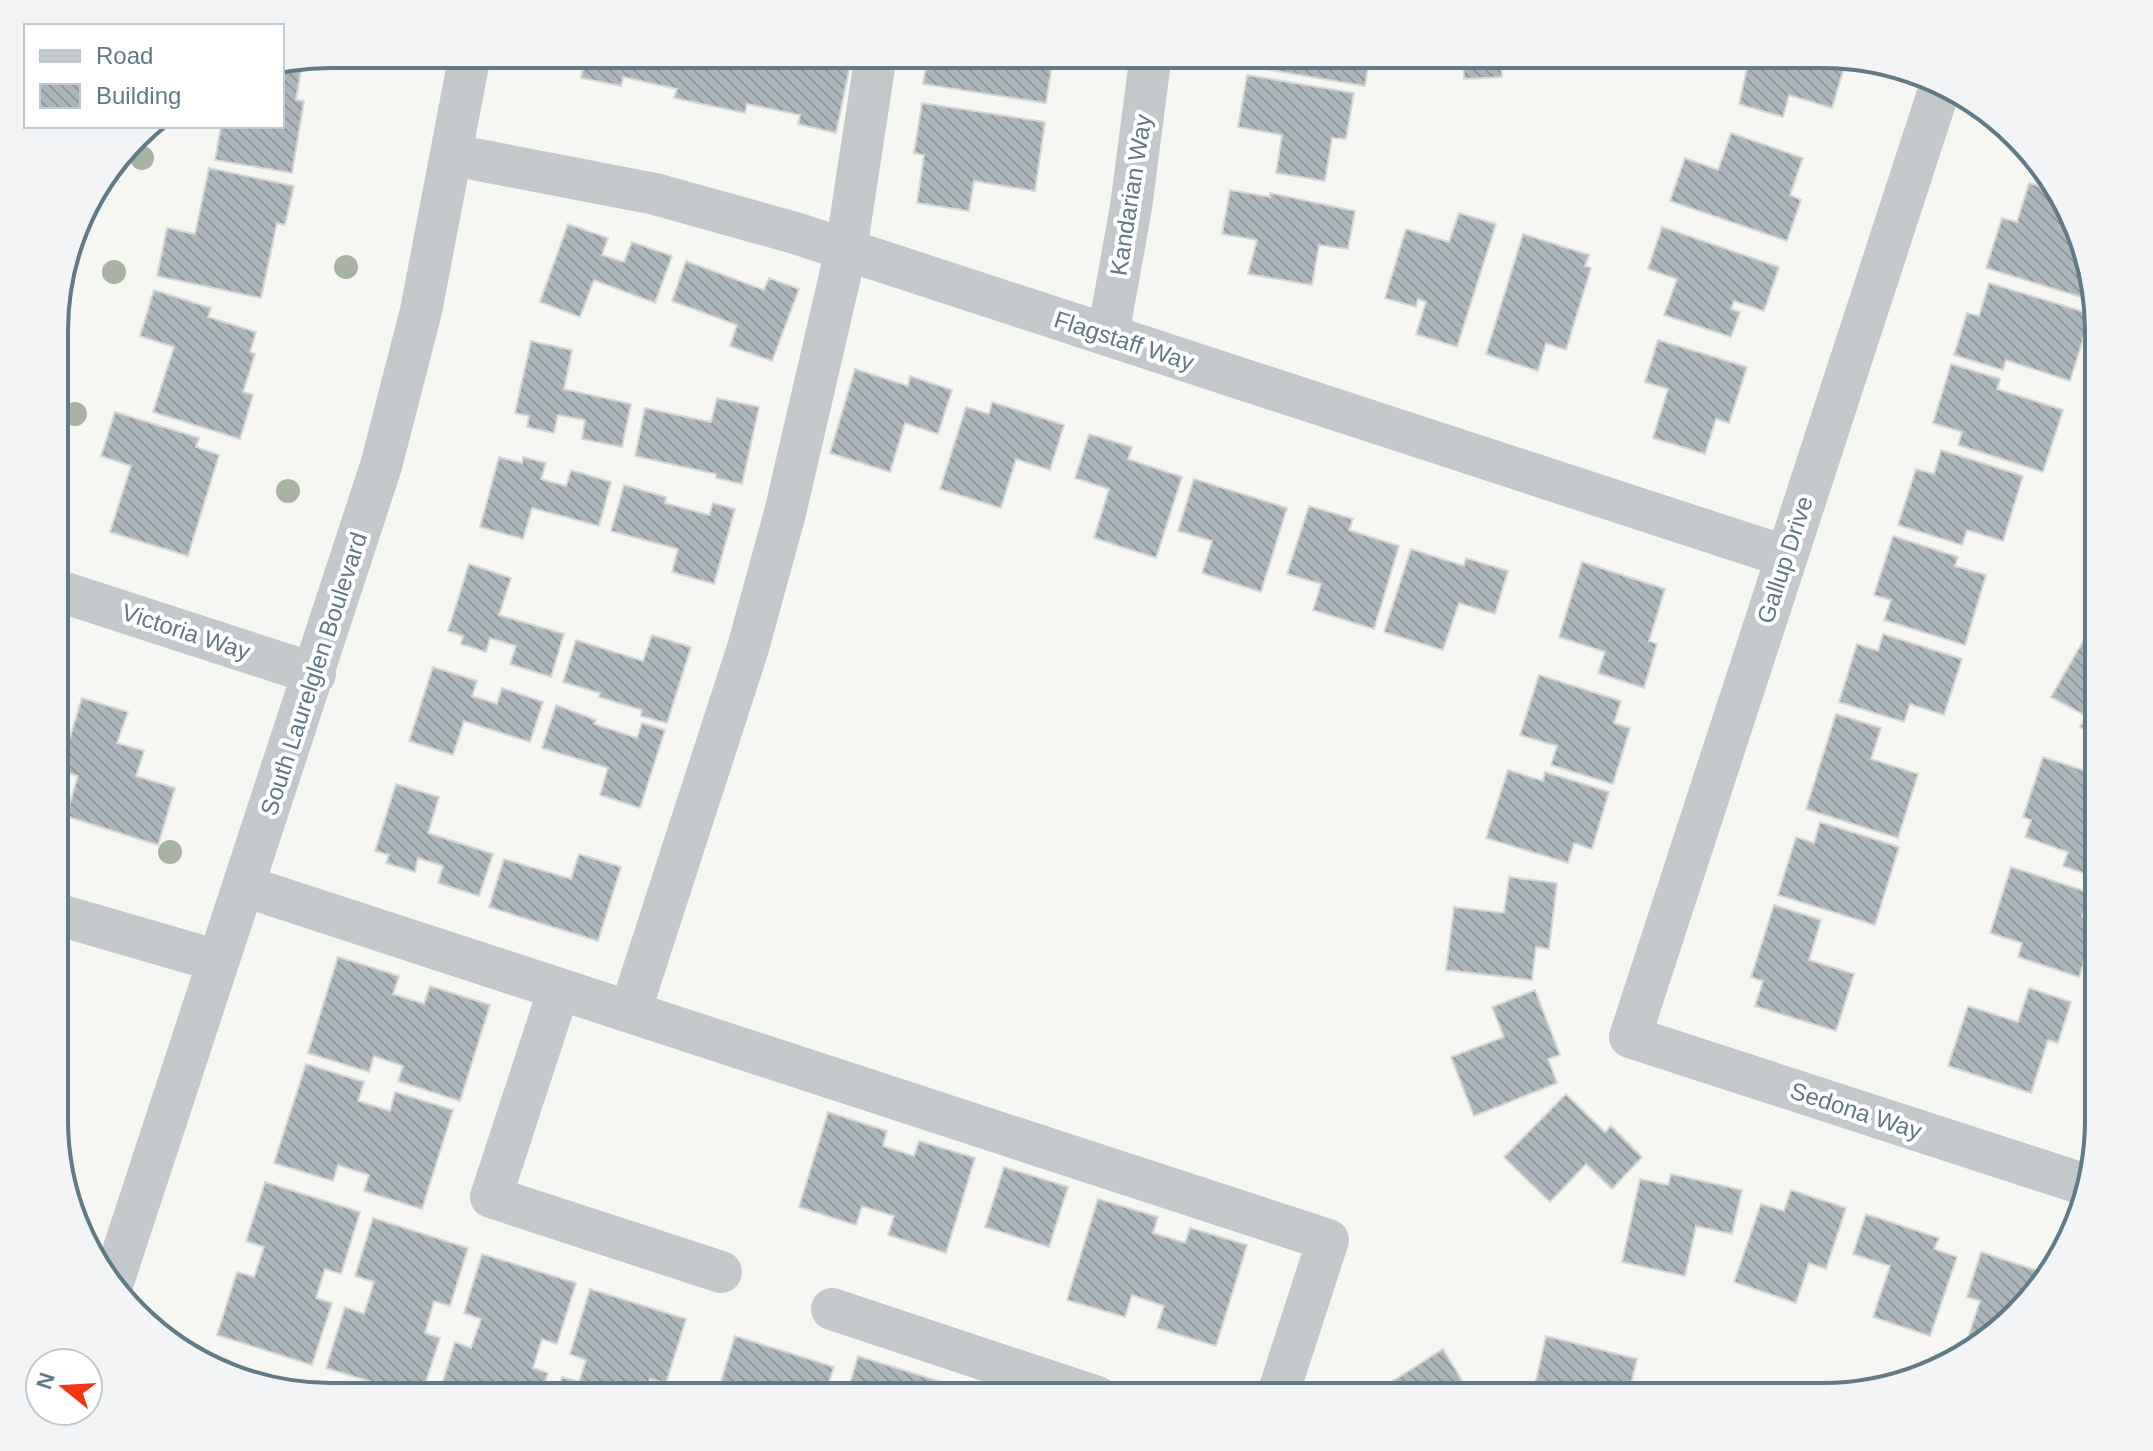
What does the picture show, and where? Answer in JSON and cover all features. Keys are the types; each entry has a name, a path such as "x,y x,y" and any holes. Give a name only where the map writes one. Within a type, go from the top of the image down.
{"street":[{"name":"South Laurelglen Boulevard","path":"116,1272 381,466 421,311 468,68"},
{"path":"630,1012 748,648 785,513 846,250 874,68"},
{"name":"Kandarian Way","path":"1108,335 1131,207 1149,68"},
{"name":"Gallup Drive","path":"1630,1037 1937,95"},
{"name":"Flagstaff Way","path":"453,155 655,194 846,250 1787,557"},
{"name":"Victoria Way","path":"68,594 315,674"},
{"path":"244,886 1328,1240 1282,1382"},
{"path":"68,917 218,961"},
{"path":"559,989 491,1197 721,1272"},
{"name":"Sedona Way","path":"1630,1037 2077,1182"},
{"path":"832,1309 1053,1383"}],"building":[{"path":"583,68 850,68 836,133 798,124 800,115 747,104 745,113 674,98 677,89 623,77 621,86 581,78"},
{"path":"926,68 1052,68 1046,103 923,84"},
{"path":"1259,68 1368,68 1365,86"},
{"path":"1464,68 1502,68 1502,77 1464,79"},
{"path":"1747,68 1844,69 1832,108 1789,95 1783,117 1739,104"},
{"path":"301,70 296,100 304,101 292,173 215,160 221,128 284,128 284,73"},
{"path":"1247,75 1354,93 1346,139 1332,138 1325,181 1276,173 1282,135 1238,127"},
{"path":"922,103 1045,122 1035,191 974,181 969,211 917,203 924,155 914,153"},
{"path":"1731,133 1803,158 1790,195 1801,200 1787,241 1670,201 1685,158 1718,170"},
{"path":"209,168 294,186 285,225 277,223 261,298 157,276 167,228 195,234"},
{"path":"2029,183 2041,187 2071,246 2082,297 1986,268 2002,218 2017,222"},
{"path":"1230,190 1270,197 1270,193 1355,211 1348,249 1319,245 1312,285 1248,274 1257,240 1222,234"},
{"path":"1459,213 1496,224 1457,347 1416,334 1426,302 1418,299 1416,307 1385,298 1406,229 1449,242"},
{"path":"568,224 608,238 602,255 624,262 632,242 672,256 655,303 594,280 580,317 540,302"},
{"path":"1662,227 1779,267 1764,311 1734,301 1731,309 1740,312 1731,337 1664,315 1677,279 1648,269"},
{"path":"1523,234 1589,255 1585,266 1591,268 1566,350 1546,343 1538,371 1486,354"},
{"path":"686,261 764,290 769,278 799,289 772,361 730,346 737,325 672,301"},
{"path":"1989,283 2084,312 2084,336 2070,381 2006,360 2003,370 1954,355 1967,313 1979,316"},
{"path":"154,290 211,308 208,317 256,332 250,352 255,354 243,392 253,395 240,439 153,412 174,347 140,336"},
{"path":"1658,340 1747,367 1729,423 1716,419 1705,454 1653,438 1668,389 1645,382"},
{"path":"531,341 572,350 564,389 631,404 622,447 582,439 585,420 558,415 554,433 527,427 529,416 515,413"},
{"path":"1951,364 2000,379 1997,389 2063,410 2043,472 1958,445 1962,432 1933,423"},
{"path":"855,369 908,386 910,376 952,390 938,434 905,423 890,472 830,453"},
{"path":"717,398 759,407 742,484 716,478 716,474 635,456 645,408 711,422"},
{"path":"992,402 1064,425 1050,470 1016,459 1001,508 940,489 966,407 989,414"},
{"path":"115,412 199,438 196,447 219,455 188,556 110,532 131,466 101,456"},
{"path":"1089,434 1132,447 1128,459 1182,477 1156,558 1094,538 1109,489 1075,478"},
{"path":"1941,450 2023,476 2003,541 1967,530 1962,545 1898,525 1916,469 1934,474"},
{"path":"499,457 522,463 523,457 546,463 541,479 566,486 571,470 611,482 599,526 532,508 523,539 480,527"},
{"path":"1194,479 1287,508 1261,592 1202,573 1212,541 1178,531"},
{"path":"624,485 666,497 665,503 709,515 713,503 735,509 714,584 672,572 678,549 611,531"},
{"path":"1309,506 1353,519 1349,530 1399,546 1374,629 1313,610 1321,584 1287,574"},
{"path":"1893,536 1958,557 1955,566 1986,575 1965,645 1884,620 1891,600 1874,595"},
{"path":"1411,549 1464,566 1466,558 1508,571 1495,614 1459,603 1443,650 1384,632"},
{"path":"1582,562 1665,589 1649,641 1657,644 1644,688 1598,673 1605,652 1559,637"},
{"path":"469,564 511,578 499,615 564,634 551,677 510,664 516,646 490,638 486,652 461,644 463,636 448,631"},
{"path":"1883,634 1962,659 1944,715 1910,704 1904,722 1839,702 1857,644 1878,651"},
{"path":"652,635 691,647 667,723 641,716 642,710 599,697 600,693 563,682 576,640 643,661"},
{"path":"2084,639 2084,715 2051,697"},
{"path":"433,667 477,681 472,696 497,704 502,688 543,702 530,742 464,721 453,755 409,741"},
{"path":"1539,675 1621,701 1614,723 1630,728 1613,784 1551,765 1557,746 1520,735"},
{"path":"82,698 128,712 117,743 144,751 136,776 175,788 158,845 68,817 78,776 68,773 68,744"},
{"path":"556,705 596,720 594,724 637,738 642,723 665,730 640,808 600,795 608,768 542,748"},
{"path":"1836,714 1881,728 1871,759 1918,774 1898,838 1806,809"},
{"path":"2043,757 2084,770 2084,873 2063,866 2068,852 2025,837 2031,820 2023,817"},
{"path":"1508,770 1543,781 1545,772 1609,792 1592,849 1574,843 1568,863 1486,838"},
{"path":"396,784 439,797 428,833 493,854 479,896 438,883 443,866 418,858 415,872 386,863 389,855 375,851"},
{"path":"1820,822 1899,847 1875,925 1778,895 1796,837 1814,843"},
{"path":"579,854 621,867 598,941 489,907 504,859 571,879"},
{"path":"2011,867 2084,891 2084,962 2079,977 2018,957 2022,943 1990,933"},
{"path":"1509,877 1557,883 1549,949 1536,947 1532,980 1446,970 1454,907 1504,913"},
{"path":"1774,905 1821,920 1809,960 1854,974 1836,1031 1755,1006 1763,981 1751,977"},
{"path":"338,957 399,976 393,994 424,1004 430,986 490,1005 460,1101 398,1081 403,1066 374,1056 369,1072 308,1053"},
{"path":"2029,988 2071,1002 2058,1043 2048,1040 2031,1093 1948,1066 1968,1006 2018,1022"},
{"path":"1535,990 1560,1055 1548,1059 1557,1083 1474,1116 1451,1057 1504,1037 1492,1007"},
{"path":"306,1064 364,1082 358,1101 390,1111 395,1092 453,1110 422,1209 364,1191 369,1175 338,1165 333,1181 274,1163"},
{"path":"1566,1094 1605,1132 1611,1126 1642,1157 1612,1189 1586,1164 1550,1202 1504,1157"},
{"path":"828,1112 887,1131 883,1146 914,1156 919,1141 975,1158 946,1253 888,1235 894,1216 862,1206 856,1225 799,1207"},
{"path":"1004,1167 1068,1187 1049,1247 985,1227"},
{"path":"1671,1174 1742,1190 1732,1234 1696,1226 1685,1276 1622,1262 1640,1179 1668,1185"},
{"path":"265,1182 360,1212 341,1274 325,1269 316,1298 332,1303 312,1365 217,1335 237,1272 254,1277 264,1247 246,1241"},
{"path":"1791,1190 1846,1208 1826,1269 1809,1263 1796,1303 1734,1282 1761,1204 1784,1211"},
{"path":"1098,1199 1158,1217 1153,1233 1185,1243 1190,1228 1247,1245 1216,1346 1157,1328 1164,1306 1132,1295 1125,1317 1067,1300"},
{"path":"1866,1214 1939,1238 1934,1249 1957,1257 1930,1336 1873,1317 1890,1266 1853,1254"},
{"path":"373,1218 468,1248 450,1306 434,1301 425,1333 440,1338 426,1383 375,1383 326,1368 345,1307 364,1314 374,1282 355,1276"},
{"path":"1981,1252 2037,1271 1995,1318 1967,1339 1980,1301 1967,1297"},
{"path":"482,1254 576,1283 557,1344 542,1339 533,1368 548,1373 545,1383 442,1383 455,1342 471,1348 481,1319 464,1313"},
{"path":"590,1289 686,1319 666,1383 650,1379 649,1383 560,1383 562,1377 579,1382 586,1360 570,1354"},
{"path":"735,1336 834,1367 829,1383 720,1383"},
{"path":"1546,1336 1637,1359 1632,1382 1536,1382"},
{"path":"1443,1349 1463,1382 1391,1382"},
{"path":"858,1356 943,1383 850,1383"}]}
